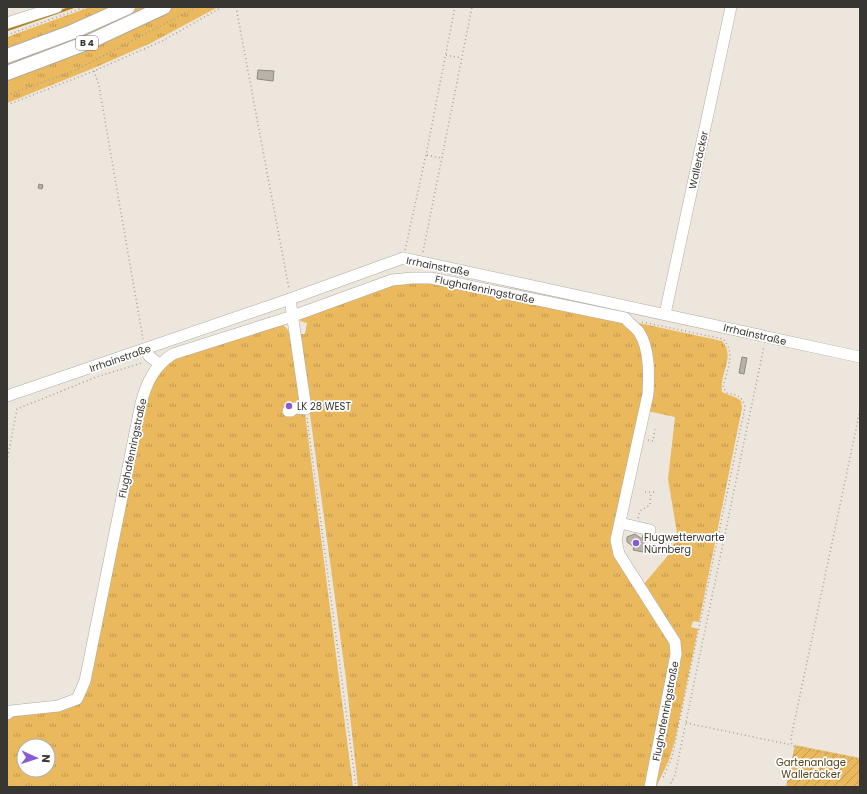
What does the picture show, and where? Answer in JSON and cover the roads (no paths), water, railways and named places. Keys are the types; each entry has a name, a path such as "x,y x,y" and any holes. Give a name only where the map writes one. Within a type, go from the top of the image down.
{"main road":[{"name":"B 4","path":"7,74 94,40 164,7"},
{"name":"B 4","path":"7,56 124,14"}],"street":[{"path":"7,23 57,7"},
{"name":"Walleräcker","path":"665,314 730,7"},
{"name":"Irrhainstraße","path":"7,396 290,299 403,258 860,357"},
{"name":"Flughafenringstraße","path":"7,714 12,711 58,706 77,699 85,682 140,403 157,362 173,354 293,316 392,280 431,278 625,318 639,332 644,346 650,374 648,394 616,540 619,554 675,642 676,654 650,787"},
{"path":"288,411 292,411 294,408 306,408 290,299"},
{"path":"145,349 149,356 157,362"},
{"path":"620,523 650,530"}],"waterway":[{"path":"7,30 73,7"}],"place":[{"name":"LK 28 WEST","path":"289,406"},
{"name":"Flugwetterwarte Nürnberg","path":"636,543"}],"park label":[{"name":"Gartenanlage Walleräcker","path":"811,768"}]}
